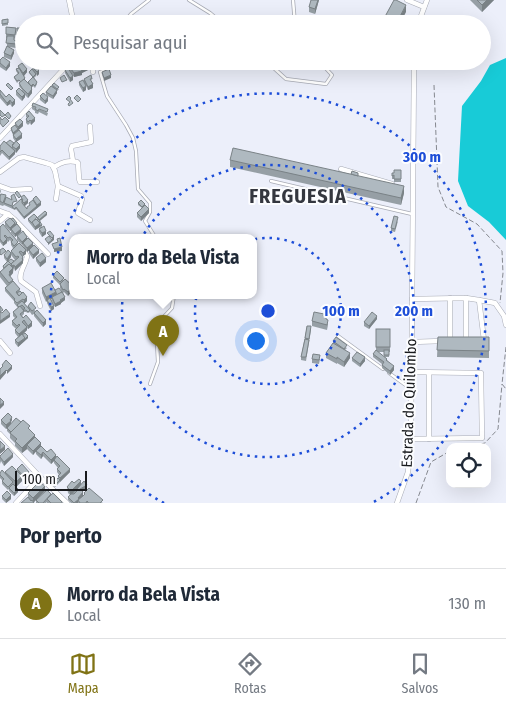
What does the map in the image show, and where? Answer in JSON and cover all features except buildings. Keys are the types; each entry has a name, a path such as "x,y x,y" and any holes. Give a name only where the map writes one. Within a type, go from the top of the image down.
{"street":[{"path":"69,0 72,15"},
{"path":"407,0 424,7"},
{"path":"421,15 427,0"},
{"path":"0,138 63,70"},
{"name":"Estrada do Quilombo","path":"397,503 408,472 411,439 414,70"},
{"path":"73,161 72,146 91,142 90,126"},
{"path":"0,172 19,158 24,157 46,162 54,167 58,186 56,200"},
{"path":"54,167 62,162 77,162 80,182 97,182"},
{"path":"341,169 395,184"},
{"path":"0,186 11,190 30,188"},
{"path":"58,186 81,196 82,199 78,213 90,220"},
{"path":"404,187 412,190"},
{"path":"0,211 14,219 48,254"},
{"path":"5,228 0,222 8,214"},
{"path":"19,244 27,256 20,272 20,281 36,292 40,306"},
{"path":"450,298 450,341"},
{"path":"412,299 466,298 495,302 504,316 506,325"},
{"path":"466,298 466,341"},
{"path":"412,342 485,340 478,300"},
{"path":"0,341 10,353"},
{"path":"411,372 481,374 482,438 411,439"},
{"path":"429,439 430,373"},
{"path":"0,434 67,503"},
{"path":"16,503 40,477"}],"lane":[{"path":"130,15 149,0"},
{"path":"189,0 212,15"},
{"path":"293,0 295,15"},
{"path":"107,70 100,72 107,96 133,138 136,151 138,190 150,203 150,212 145,221 153,234"},
{"path":"276,70 286,79 326,84 332,75 327,70"},
{"path":"271,181 412,214"},
{"path":"150,384 158,362 156,325 172,308 173,299"},
{"path":"338,336 411,389"}],"path":[{"path":"434,85 438,187 446,207 477,224 502,251 503,274 499,309"},
{"path":"485,443 498,429 506,347"},
{"path":"502,384 506,389"},
{"path":"416,503 431,462 446,453"}],"water":[{"path":"506,58 506,240 489,222 468,206 458,181 462,106 487,70 491,70 491,65"}],"place":[{"name":"Morro da Bela Vista","path":"163,356"}],"district":[{"name":"FREGUESIA","path":"298,196"}]}
